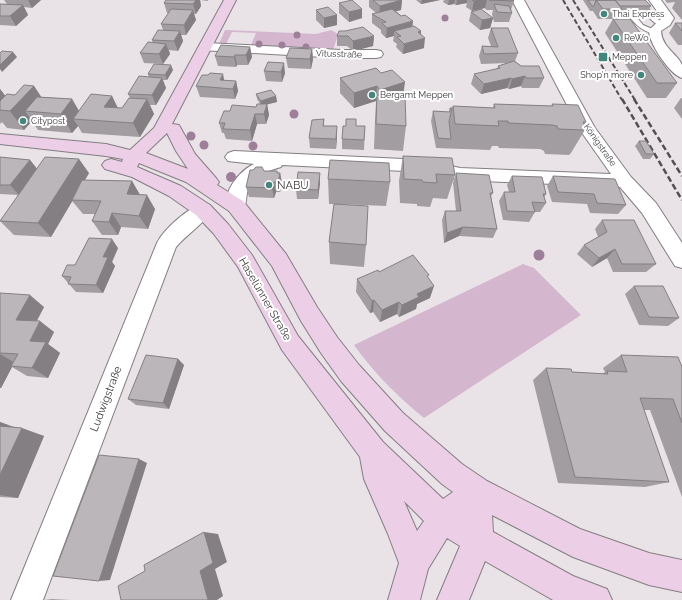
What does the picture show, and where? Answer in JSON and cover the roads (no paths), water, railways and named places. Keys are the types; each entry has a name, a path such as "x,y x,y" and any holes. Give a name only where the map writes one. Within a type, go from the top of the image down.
{"street":[{"path":"137,162 160,131 176,105 230,0"},
{"name":"Königstraße","path":"518,0 588,130 625,181 649,208 682,260"},
{"path":"655,0 668,18 657,41 682,74"},
{"name":"Vitusstraße","path":"206,47 340,54 376,54"},
{"path":"137,162 168,143 173,129 176,105"},
{"path":"173,129 190,162 236,206"},
{"name":"Haselünner Straße","path":"0,139 106,150 137,162 192,178 236,206 279,260 309,314 350,373 394,422 452,474 477,491 573,542 649,569 682,576"},
{"name":"Haselünner Straße","path":"0,149 52,156 137,162 168,187 203,210 221,229 245,261 290,343 373,452 443,518 478,540 564,589 596,600"},
{"path":"234,158 425,166 460,174 625,181"},
{"path":"236,206 238,191 245,178 263,166 289,160"},
{"name":"Ludwigstraße","path":"27,600 167,243 179,230 203,210"},
{"path":"373,452 378,479 402,530 414,563"},
{"path":"404,600 414,563 443,518 477,491"},
{"path":"452,600 478,540 477,491"}],"lane":[{"path":"620,0 641,26 665,26"},
{"path":"639,0 657,22 665,26"}],"railway":[{"path":"563,0 622,100"},
{"path":"573,0 635,100"},
{"path":"622,99 682,200"},
{"path":"634,99 682,176"}],"place":[{"name":"Thai Express","path":"604,14"},
{"name":"ReWo","path":"616,38"},
{"name":"Meppen","path":"603,57"},
{"name":"Shop'n more","path":"641,75"},
{"name":"Bergamt Meppen","path":"372,95"},
{"name":"Citypost","path":"23,121"},
{"name":"NABU","path":"269,185"}]}
